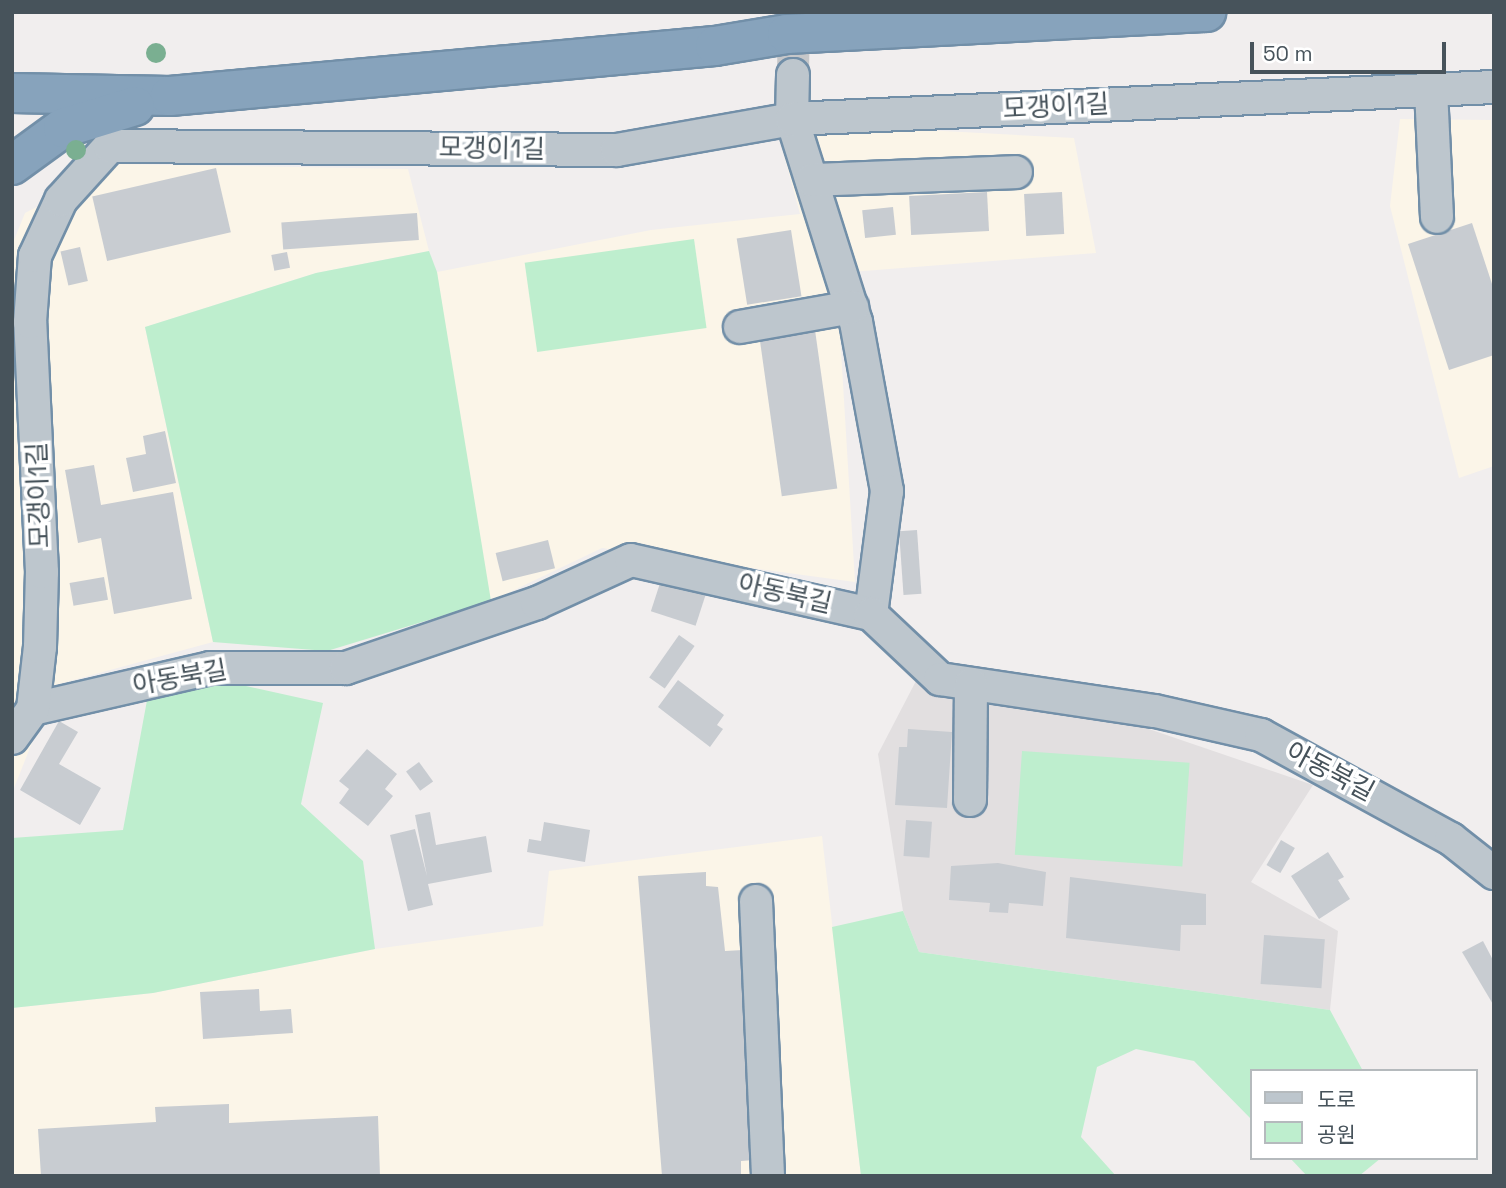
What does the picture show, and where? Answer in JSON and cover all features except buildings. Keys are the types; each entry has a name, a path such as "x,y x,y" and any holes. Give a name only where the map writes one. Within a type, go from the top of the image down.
{"highway":[{"path":"12,93 170,96 715,46 787,34 1206,12"},
{"path":"12,164 63,128 170,96"}],"street":[{"path":"793,75 792,119 852,307 887,491 872,614"},
{"name":"모갱이1길","path":"33,709 42,572 30,322 35,256 61,200 110,146 617,150 792,119 1494,87"},
{"path":"1431,90 1437,217"},
{"path":"812,180 1016,172"},
{"path":"740,327 852,307"},
{"path":"12,455 36,435"},
{"name":"아동북길","path":"33,709 210,668 346,668 537,603 631,560 872,614 940,679 1155,711 1261,735 1451,839 1494,873"},
{"path":"970,800 971,684"},
{"path":"12,738 33,709"},
{"path":"756,901 768,1176"}],"shaded area":[{"path":"1400,119 1491,120 1494,466 1459,478 1390,206"},
{"path":"775,122 1074,138 1096,253 825,274 840,334 855,582 602,548 491,601 477,542 437,272 651,230 800,214"},
{"path":"119,164 408,169 429,251 316,273 145,327 213,642 55,685 12,793 12,245 25,213"},
{"path":"917,679 1143,727 1313,785 1251,882 1338,931 1330,1010 919,952 903,911 878,754"},
{"path":"822,836 861,1176 12,1176 12,1008 153,993 375,949 543,926 549,871"}],"green space":[{"path":"694,239 707,328 537,352 525,263"},
{"path":"429,251 437,272 491,601 327,651 213,642 145,327 316,273"},
{"path":"228,682 323,703 301,804 363,861 375,949 153,993 12,1008 12,838 123,830 148,695"},
{"path":"1022,751 1190,763 1182,866 1015,855"},
{"path":"903,911 919,952 1330,1010 1362,1069 1250,1069 1250,1118 1194,1061 1136,1049 1097,1067 1081,1137 1116,1176 861,1176 832,927"},
{"path":"1292,1160 1379,1160 1359,1176 1307,1176"}],"tunnel":[{"path":"793,75 794,12"}]}
